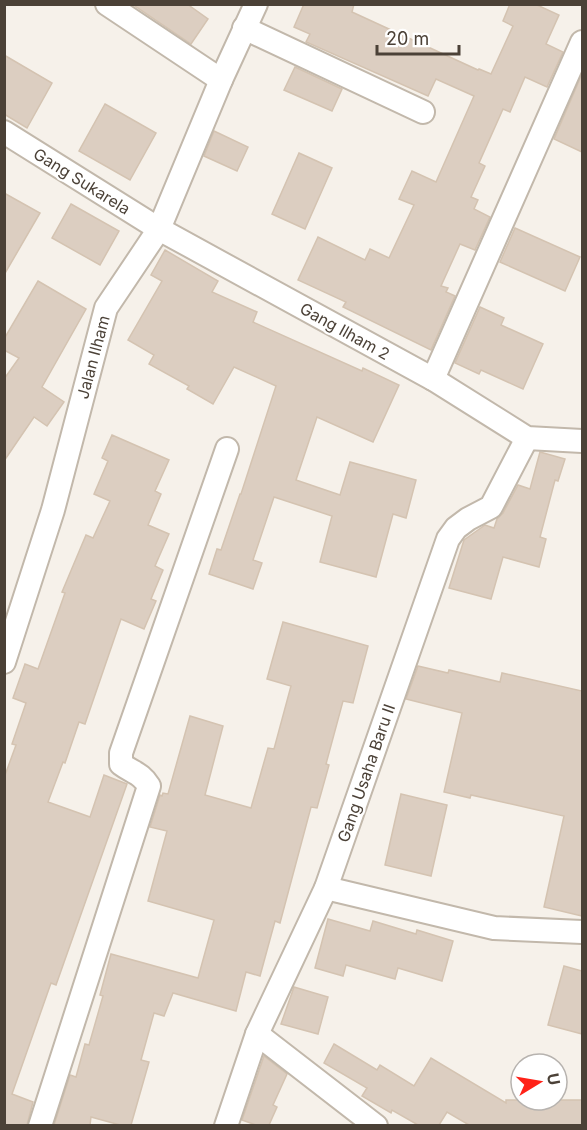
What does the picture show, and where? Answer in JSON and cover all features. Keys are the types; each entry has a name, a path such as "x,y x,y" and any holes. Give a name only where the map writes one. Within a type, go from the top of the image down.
{"street":[{"path":"107,4 221,80"},
{"name":"Jalan Ilham","path":"4,662 53,510 106,308 159,229 221,80 256,4"},
{"path":"244,28 423,112"},
{"path":"433,379 582,42"},
{"name":"Gang Sukarela","path":"4,132 159,229"},
{"name":"Gang Ilham 2","path":"159,229 433,379 527,438"},
{"path":"527,438 582,441"},
{"name":"Gang Usaha Baru II","path":"226,1125 257,1035 326,888 448,540 456,528 491,507 527,438"},
{"path":"40,1125 149,786 141,775 121,764 121,753 227,449"},
{"path":"326,888 495,928 582,932"},
{"path":"257,1035 376,1125"}],"building":[{"path":"132,4 187,4 208,19 191,44"},
{"path":"304,4 354,4 352,12 491,74 513,26 503,21 510,4 535,4 559,15 546,44 563,52 547,87 525,77 510,112 503,109 479,163 485,166 471,197 478,200 474,209 490,217 475,250 460,244 441,286 448,288 446,292 455,296 431,350 343,307 346,302 298,280 318,237 365,260 370,249 389,258 414,205 399,199 412,171 436,182 474,96 436,79 428,96 306,42 310,34 294,27"},
{"path":"4,55 52,83 27,128 4,114"},
{"path":"295,67 342,89 332,111 284,90"},
{"path":"582,74 582,152 554,139"},
{"path":"105,104 156,133 130,180 79,151"},
{"path":"214,131 248,147 237,171 204,156"},
{"path":"299,153 332,168 305,229 272,214"},
{"path":"4,193 40,213 4,275"},
{"path":"71,204 119,231 100,265 52,238"},
{"path":"515,228 580,257 565,291 500,262"},
{"path":"165,250 218,281 212,292 257,312 253,322 362,371 363,368 399,385 373,442 317,417 296,480 340,495 350,462 416,480 406,518 393,514 376,577 320,562 332,516 274,497 253,560 262,563 253,589 209,574 217,549 221,550 241,494 276,386 234,367 213,404 187,389 189,386 149,364 154,355 128,340 162,281 151,275"},
{"path":"38,281 86,309 42,387 64,402 47,426 34,417 4,461 4,379 19,358 4,350 4,339"},
{"path":"480,307 504,318 501,325 543,344 523,389 481,370 479,374 455,363"},
{"path":"112,435 169,460 155,491 161,494 148,525 169,534 155,566 163,570 151,599 156,601 144,629 121,619 85,724 79,722 48,802 90,817 104,775 127,784 56,985 51,983 12,1094 33,1102 27,1125 4,1125 4,778 16,745 12,744 26,703 13,698 25,664 38,669 65,593 62,592 86,535 93,538 110,501 94,494 108,461 102,458"},
{"path":"540,452 565,459 558,481 555,480 540,537 546,539 539,567 503,557 491,599 449,588 464,540 485,525 494,528 518,485 530,489"},
{"path":"283,622 368,646 353,703 343,701 317,808 311,807 280,923 275,921 260,976 246,972 236,1011 173,993 164,1016 154,1013 141,1060 149,1062 131,1125 120,1125 91,1117 90,1125 54,1125 70,1075 76,1077 85,1044 89,1045 103,996 100,995 111,954 198,978 214,920 148,901 167,831 150,827 160,795 168,794 190,716 223,726 205,795 251,808 268,748 274,749 291,686 267,679"},
{"path":"418,666 448,673 449,670 500,682 502,673 582,691 582,916 544,907 564,816 471,795 470,798 444,792 462,713 406,699"},
{"path":"401,794 447,805 431,876 385,865"},
{"path":"328,919 370,931 373,921 416,934 417,930 453,941 442,981 398,968 395,979 346,965 343,976 315,968"},
{"path":"564,966 582,971 582,1034 548,1025"},
{"path":"294,987 328,997 318,1034 281,1024"},
{"path":"334,1044 377,1070 380,1065 414,1086 431,1058 506,1103 506,1100 509,1100 509,1112 569,1112 569,1100 582,1100 582,1125 469,1125 447,1112 439,1125 418,1125 362,1096 367,1088 324,1063"},
{"path":"264,1056 287,1074 273,1105 277,1107 269,1125 256,1125 242,1120"}]}
